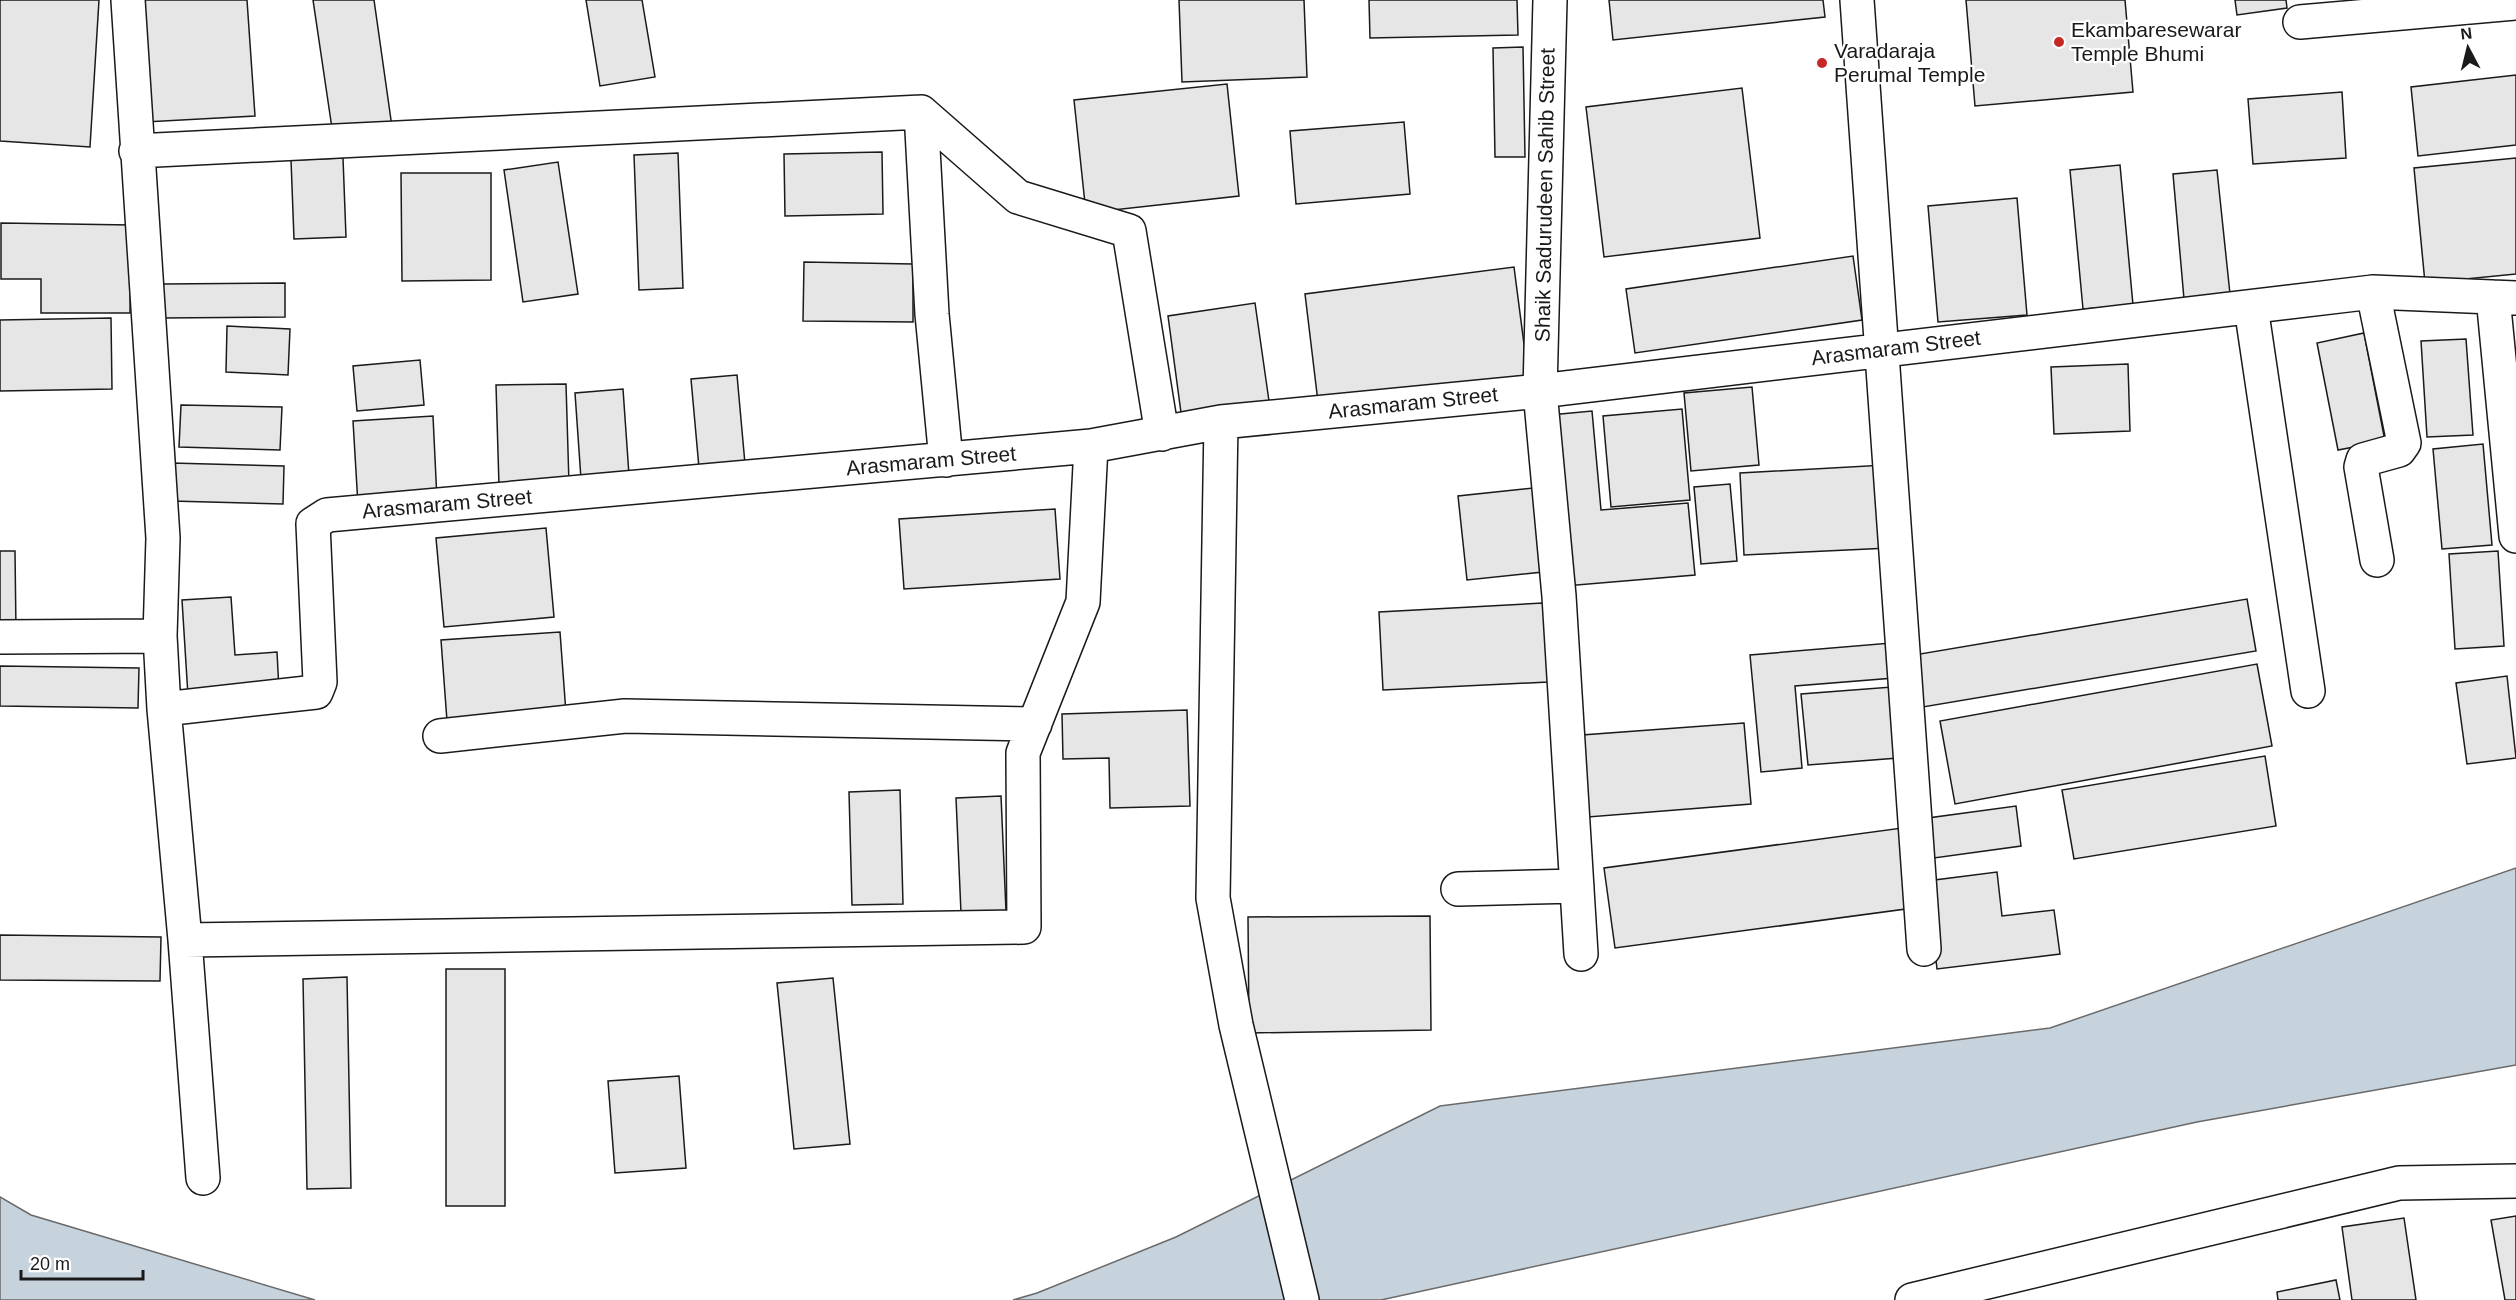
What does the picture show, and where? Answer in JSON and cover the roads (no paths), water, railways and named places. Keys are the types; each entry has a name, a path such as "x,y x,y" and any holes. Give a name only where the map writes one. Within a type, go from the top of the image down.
{"street":[{"path":"128,0 136,151 163,538 160,636 164,709 203,1178"},
{"name":"Shaik Sadurudeen Sahib Street","path":"1550,0 1540,391 1559,596 1581,954"},
{"path":"1857,0 1924,949"},
{"path":"2300,22 2516,3"},
{"path":"136,151 921,112 1018,197 1129,231 1162,434"},
{"path":"921,112 932,314 946,460"},
{"path":"2373,292 2404,443 2399,450 2363,460 2361,467 2377,560"},
{"name":"Arasmaram Street","path":"164,709 316,692 320,682 313,524 327,514 1091,446 1221,422 1540,391 2373,292 2504,297"},
{"path":"2504,297 2516,536"},
{"path":"2251,307 2308,691"},
{"path":"1221,422 1213,898 1236,1025 1302,1300"},
{"path":"185,940 1024,927 1023,753 1083,603 1091,446"},
{"path":"0,637 160,636"},
{"path":"440,736 625,716 1035,724"},
{"path":"1458,889 1577,886"},
{"path":"1912,1300 2399,1183 2516,1181"}],"place":[{"name":"Ekambaresewarar Temple Bhumi","path":"2059,42"},
{"name":"Varadaraja Perumal Temple","path":"1822,63"}]}
